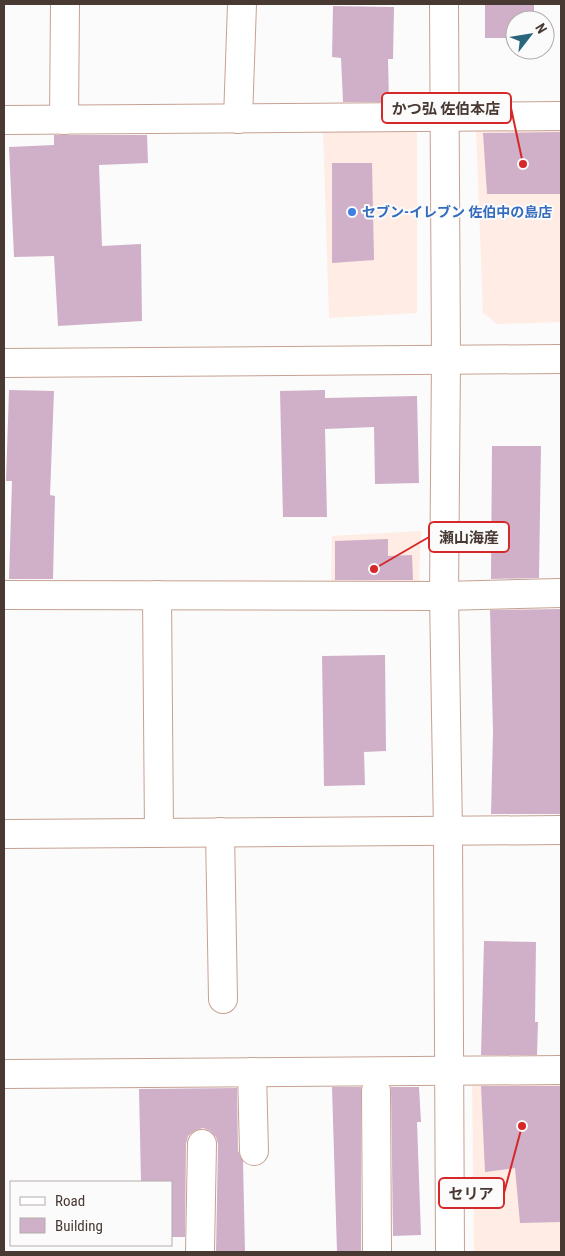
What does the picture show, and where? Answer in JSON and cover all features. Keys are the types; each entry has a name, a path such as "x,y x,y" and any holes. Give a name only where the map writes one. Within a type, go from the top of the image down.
{"street":[{"path":"64,4 64,120"},
{"path":"238,119 242,4"},
{"path":"444,4 446,360 444,596 448,831 450,1252"},
{"path":"4,120 561,116"},
{"path":"4,363 561,359"},
{"path":"4,596 157,594 444,596 561,593"},
{"path":"157,594 159,833"},
{"path":"4,834 561,830"},
{"path":"220,832 223,999"},
{"path":"4,1074 561,1070"},
{"path":"252,1072 254,1151"},
{"path":"376,1091 377,1252"},
{"path":"200,1252 202,1144"}],"shaded area":[{"path":"417,125 417,313 329,318 323,129"},
{"path":"561,126 561,322 497,324 483,313 476,128"},
{"path":"421,531 419,583 331,585 332,536"},
{"path":"561,1082 561,1252 474,1252 472,1083"}],"building":[{"path":"485,4 534,4 534,10 505,10 505,38 485,38"},
{"path":"333,6 394,7 393,59 388,59 389,102 343,102 341,58 332,57"},
{"path":"561,132 561,194 487,194 483,133"},
{"path":"54,135 147,135 148,163 99,165 102,246 141,244 142,321 58,326 54,256 14,257 9,147 54,145"},
{"name":"セブン-イレブン 佐伯中の島店","path":"332,163 372,163 374,260 332,263"},
{"path":"9,390 54,391 50,495 55,496 53,579 9,579 12,481 6,481"},
{"path":"325,390 325,398 417,396 419,483 375,484 374,427 325,429 327,517 283,517 280,391"},
{"path":"492,446 541,446 539,578 491,579"},
{"path":"388,539 388,556 412,555 413,580 335,580 335,541"},
{"path":"561,609 561,814 491,814 493,732 490,610"},
{"path":"385,655 386,751 364,752 365,785 324,786 322,656"},
{"path":"484,941 536,942 535,1022 538,1022 537,1055 481,1055"},
{"path":"481,1086 561,1086 561,1222 520,1223 515,1168 485,1172"},
{"path":"332,1087 361,1087 361,1252 337,1252"},
{"path":"391,1087 419,1087 421,1122 417,1122 421,1235 393,1236"},
{"path":"237,1088 238,1151 243,1161 245,1252 216,1252 218,1144 216,1137 210,1131 203,1128 194,1131 188,1136 186,1144 185,1237 172,1237 172,1181 141,1181 139,1089"}],"place":[{"name":"かつ弘 佐伯本店","path":"523,164"},
{"name":"セブン-イレブン 佐伯中の島店","path":"352,212"},
{"name":"瀬山海産","path":"374,569"},
{"name":"セリア","path":"522,1126"}]}
